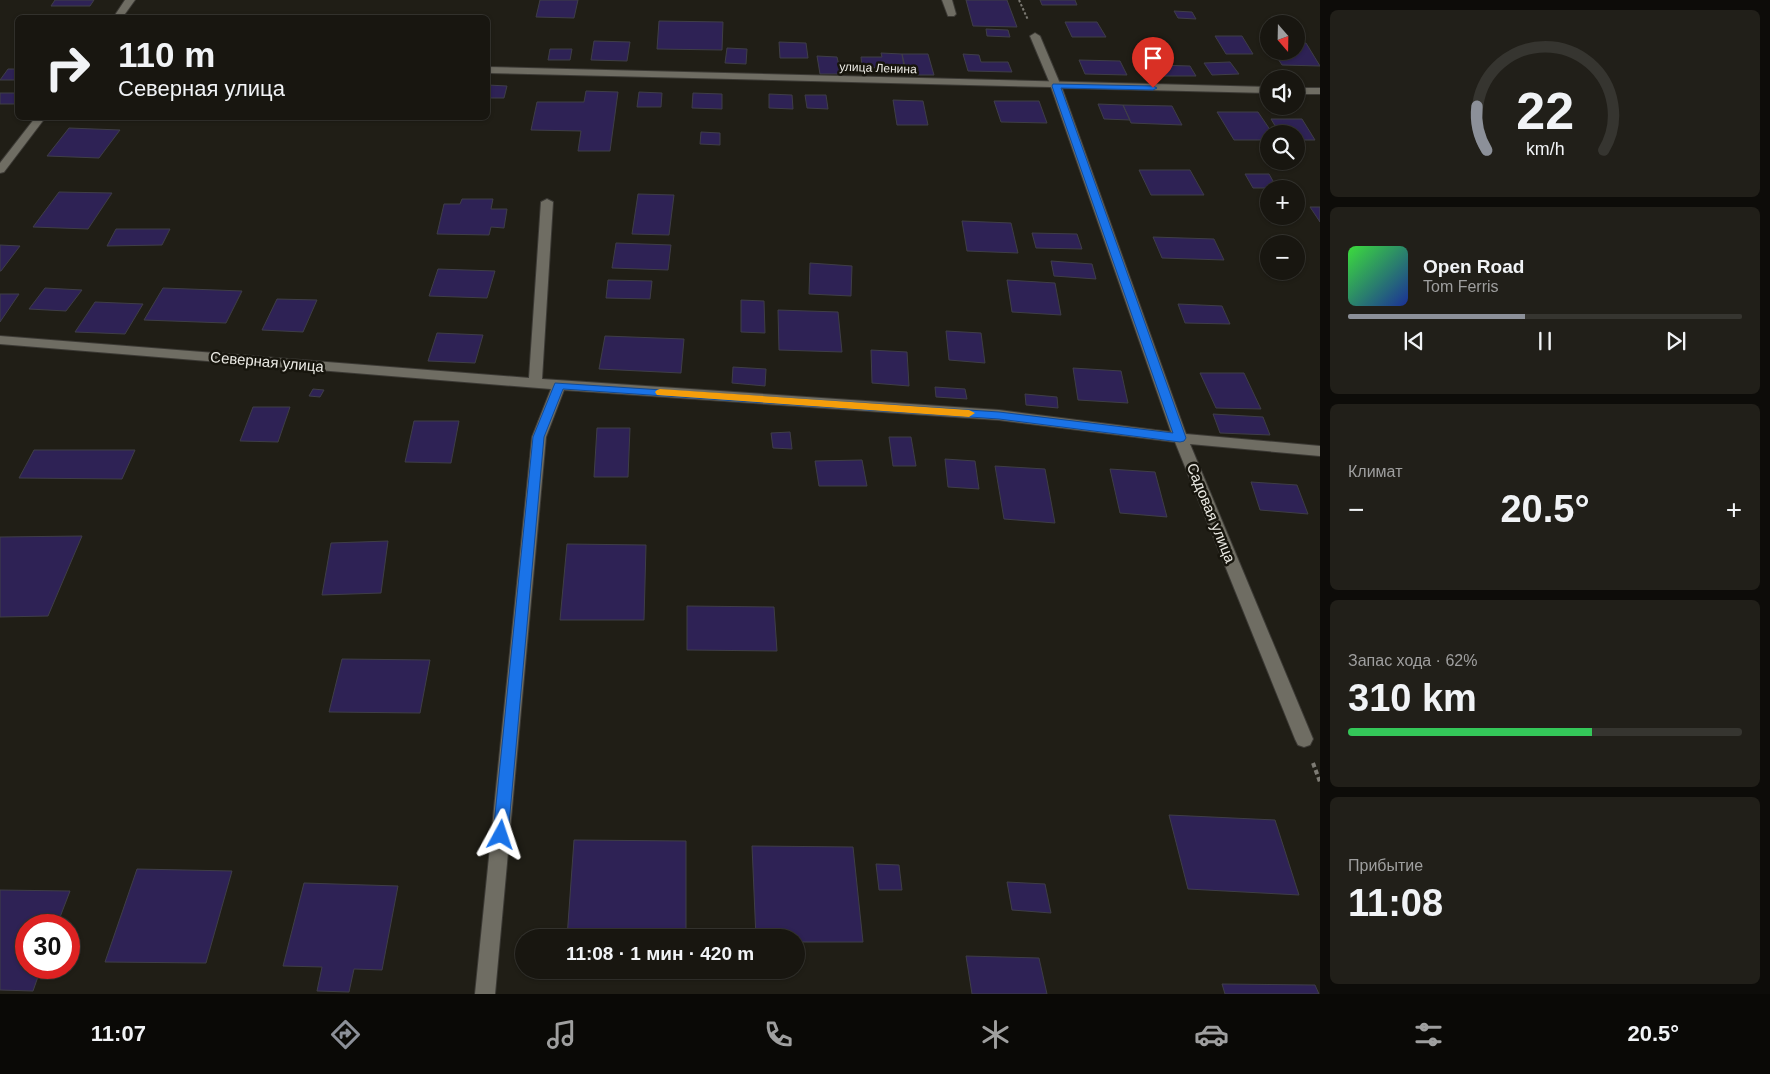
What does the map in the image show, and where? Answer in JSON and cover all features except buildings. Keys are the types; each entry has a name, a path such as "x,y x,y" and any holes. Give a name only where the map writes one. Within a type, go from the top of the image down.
{"street":[{"path":"119,15 130,0"},
{"path":"947,0 951,14"},
{"name":"Садовая улица","path":"1035,36 1056,86 1180,438 1304,739"},
{"name":"улица Ленина","path":"490,70 1260,90"},
{"path":"1305,91 1320,91"},
{"path":"0,170 38,120"},
{"path":"535,383 547,202"},
{"name":"Северная улица","path":"0,340 559,385 999,415 1180,438 1320,451"},
{"path":"485,994 539,437 559,385"}],"slow traffic":[{"path":"660,392 969,413"}],"route":[{"path":"501,835 539,437 559,385 999,415 1180,438 1056,86 1153,88"}]}
